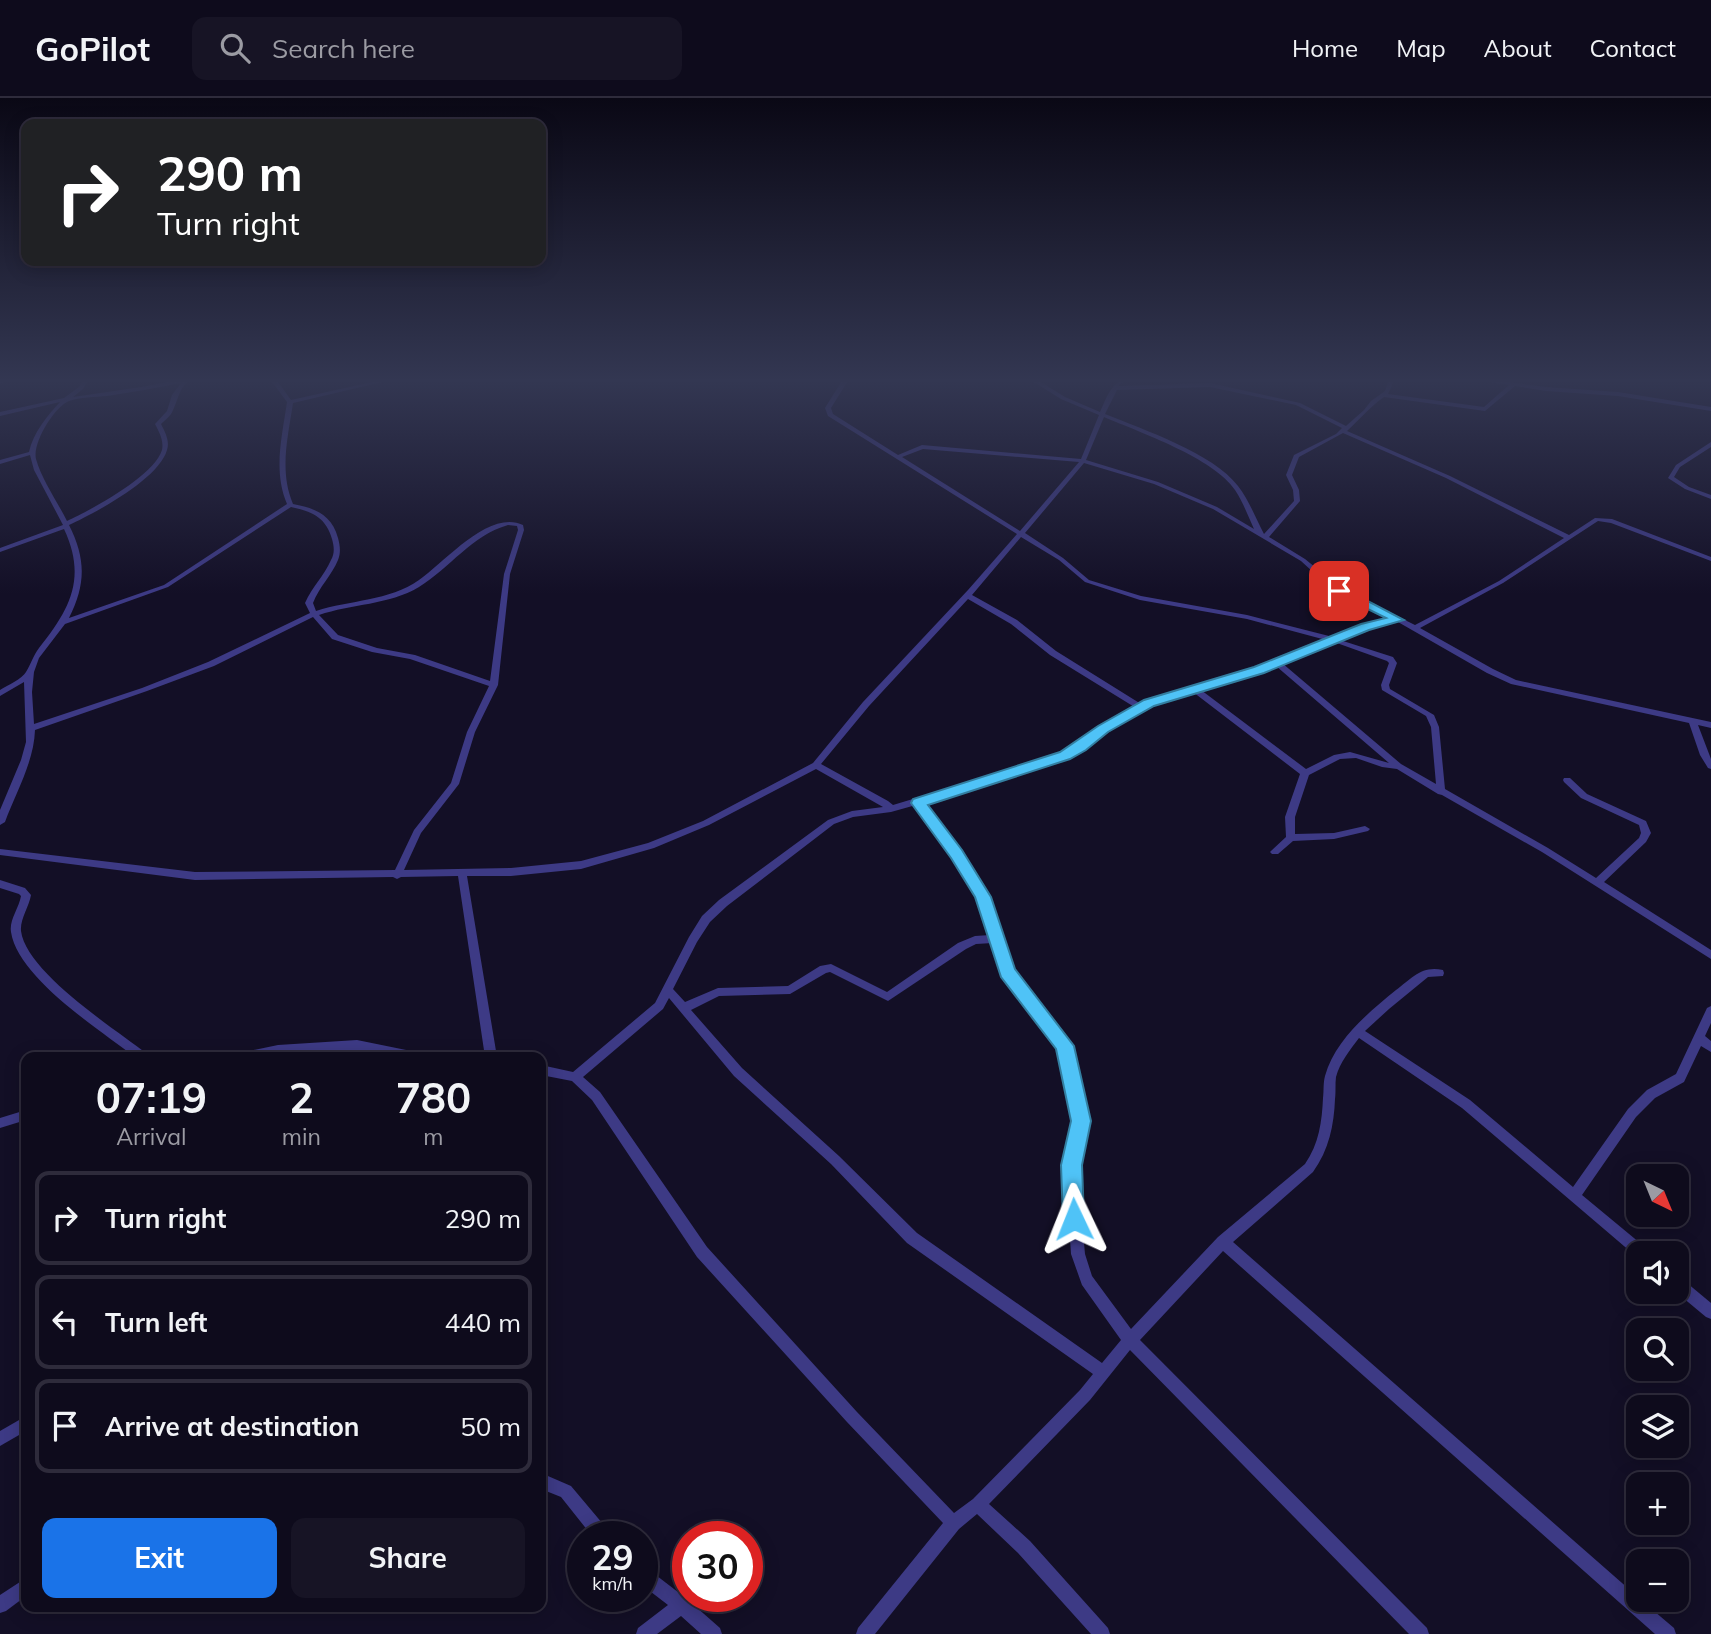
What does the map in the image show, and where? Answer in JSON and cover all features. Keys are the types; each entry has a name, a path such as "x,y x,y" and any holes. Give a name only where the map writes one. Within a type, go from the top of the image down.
{"street":[{"path":"0,551 100,509 154,467 165,451"},
{"path":"283,451 283,486 290,505"},
{"path":"888,451 1061,559 1092,583 1140,598 1247,617 1334,640 1390,659 1393,663 1386,690 1430,715 1435,727 1441,792"},
{"path":"898,457 913,451"},
{"path":"964,451 1083,461 1192,496 1303,560 1339,591 1415,628 1514,682 1711,725"},
{"path":"0,852 195,876 462,873 581,865 651,846 706,823 816,765 866,704 968,596 1083,461 1087,451"},
{"path":"1184,451 1219,469 1237,488 1263,536"},
{"path":"1263,536 1297,501 1296,490 1289,474 1296,456 1306,451"},
{"path":"1390,451 1568,537"},
{"path":"1711,454 1701,451 1678,466 1671,478 1687,488 1711,497"},
{"path":"0,461 32,453 39,474 66,525 78,555 79,577 62,622 34,662 29,675 27,684 30,746 0,822"},
{"path":"62,622 166,586 290,505 310,508 324,515 331,524 337,542 336,558 322,576 309,603 314,614 335,637 352,644 412,657 494,685"},
{"path":"1415,628 1501,582 1597,520 1605,520 1711,559"},
{"path":"31,728 212,664 314,614 397,594 414,587 481,536 500,525 514,522 520,525 521,530 507,574 494,685 471,732 455,784 417,832 397,874"},
{"path":"968,596 1014,622 1053,653 1140,707"},
{"path":"576,1077 645,1019 668,991 706,919 723,903 831,822 852,814 891,810 919,803 1065,756 1140,707 1277,663 1365,627 1398,620"},
{"path":"1277,663 1398,766 1597,883 1711,955"},
{"path":"0,694 29,675"},
{"path":"1194,689 1305,773"},
{"path":"1693,722 1700,739 1701,754 1711,766"},
{"path":"1291,838 1290,817 1305,773 1354,754 1388,768 1398,766"},
{"path":"816,765 885,803 891,810"},
{"path":"1567,780 1584,796 1643,823 1646,833 1643,840 1597,883"},
{"path":"919,803 983,897 1007,972 1065,1046 1081,1121 1072,1165 1077,1254 1087,1280 1130,1339 1421,1634"},
{"path":"1275,852 1291,838 1334,835 1365,829"},
{"path":"462,873 490,1052"},
{"path":"0,884 22,891 26,895 17,921 16,934 23,950 43,976 137,1052"},
{"path":"684,1008 718,992 790,990 824,969 831,968 888,997 962,946 975,940 995,939"},
{"path":"864,1634 953,1523 978,1504 1085,1395 1130,1339 1223,1242 1309,1168 1320,1155 1330,1079 1336,1061 1359,1032 1426,973 1439,973"},
{"path":"668,991 738,1072 835,1160 912,1238 1103,1373"},
{"path":"1574,1196 1632,1113 1651,1094 1679,1078 1700,1039 1711,1011"},
{"path":"1359,1032 1466,1104 1627,1241"},
{"path":"1700,1039 1711,1047"},
{"path":"268,1052 356,1045 391,1052"},
{"path":"546,1071 576,1077 596,1096 702,1252 953,1523"},
{"path":"0,1123 21,1117"},
{"path":"1223,1242 1424,1422 1668,1634"},
{"path":"1689,1294 1711,1312"},
{"path":"0,1439 21,1426"},
{"path":"546,1483 566,1491 591,1521"},
{"path":"978,1504 1024,1547 1102,1634"},
{"path":"658,1587 672,1598"},
{"path":"0,1605 21,1590"},
{"path":"644,1634 672,1612"},
{"path":"689,1612 714,1634"}],"route":[{"path":"1074,1219 1072,1165 1075,1139 1081,1121 1065,1046 1007,972 983,897 919,803 1065,756 1082,747 1103,729 1149,703 1259,670 1365,627 1398,620 1339,591"}]}
